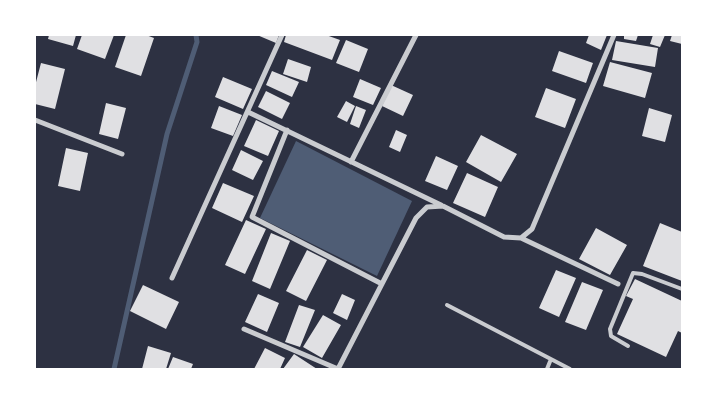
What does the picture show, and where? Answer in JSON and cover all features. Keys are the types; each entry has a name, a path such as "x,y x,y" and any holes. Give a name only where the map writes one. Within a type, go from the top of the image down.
{"street":[{"path":"172,278 282,35"},
{"path":"351,162 416,35"},
{"path":"521,238 532,229 614,35"},
{"path":"248,112 504,237 521,238 618,284"},
{"path":"35,120 122,154"},
{"path":"287,130 252,218 382,284"},
{"path":"244,329 338,369 416,218 427,208 443,206"}],"lane":[{"path":"628,346 611,336 610,329 633,273 642,274 682,289"},
{"path":"447,305 570,369"},
{"path":"547,369 551,359"}],"water":[{"path":"296,141 412,201 377,276 260,218"}],"building":[{"path":"49,35 76,35 73,46 48,39"},
{"path":"82,35 114,35 105,59 77,49"},
{"path":"126,35 146,35 154,38 141,76 115,67"},
{"path":"257,35 279,35 276,43"},
{"path":"286,35 326,35 340,40 332,60 284,42"},
{"path":"589,35 607,35 601,50 586,43"},
{"path":"624,35 638,35 636,41 624,39"},
{"path":"653,35 665,35 660,47 650,44"},
{"path":"672,35 682,35 682,44 670,41"},
{"path":"346,40 368,49 359,72 336,63"},
{"path":"616,41 658,48 655,67 612,60"},
{"path":"559,51 593,63 586,83 552,71"},
{"path":"288,59 311,67 307,82 283,74"},
{"path":"610,62 652,73 645,98 603,86"},
{"path":"41,63 65,69 55,109 35,104 35,86"},
{"path":"272,71 299,82 292,97 266,85"},
{"path":"223,77 252,89 243,109 215,97"},
{"path":"360,79 381,88 373,105 353,97"},
{"path":"391,85 413,95 403,116 382,106"},
{"path":"546,88 576,99 565,128 535,117"},
{"path":"266,91 290,103 282,119 258,107"},
{"path":"346,101 355,106 347,122 337,117"},
{"path":"106,103 126,108 118,139 99,134"},
{"path":"219,106 242,115 233,136 211,128"},
{"path":"356,106 366,110 359,128 350,124"},
{"path":"649,108 672,115 665,142 642,136"},
{"path":"256,120 279,131 268,156 244,146"},
{"path":"396,130 407,135 400,152 389,147"},
{"path":"481,135 517,154 501,182 466,162"},
{"path":"66,148 88,153 80,191 58,186"},
{"path":"241,150 263,161 253,180 232,170"},
{"path":"436,156 458,166 447,190 425,181"},
{"path":"467,173 498,187 485,217 453,203"},
{"path":"223,183 254,196 242,222 212,208"},
{"path":"246,220 266,229 245,274 225,265"},
{"path":"660,223 682,232 682,281 643,266"},
{"path":"596,228 627,245 610,275 579,259"},
{"path":"271,233 290,241 270,289 252,281"},
{"path":"307,250 327,260 306,301 286,291"},
{"path":"556,270 576,278 559,317 539,308"},
{"path":"635,279 682,301 682,333 678,331 666,357 617,334 633,299 626,296"},
{"path":"582,282 603,290 586,330 565,322"},
{"path":"143,285 179,302 166,329 130,311"},
{"path":"258,294 279,303 267,332 245,322"},
{"path":"342,294 355,300 347,320 333,313"},
{"path":"299,305 315,310 300,347 285,342"},
{"path":"323,315 341,325 322,358 303,347"},
{"path":"148,346 171,353 166,369 142,369"},
{"path":"265,348 285,358 280,369 254,369"},
{"path":"294,354 317,369 283,369"},
{"path":"173,357 193,364 191,369 168,369"}],"waterway":[{"path":"114,369 167,134 197,42 196,35"}]}
